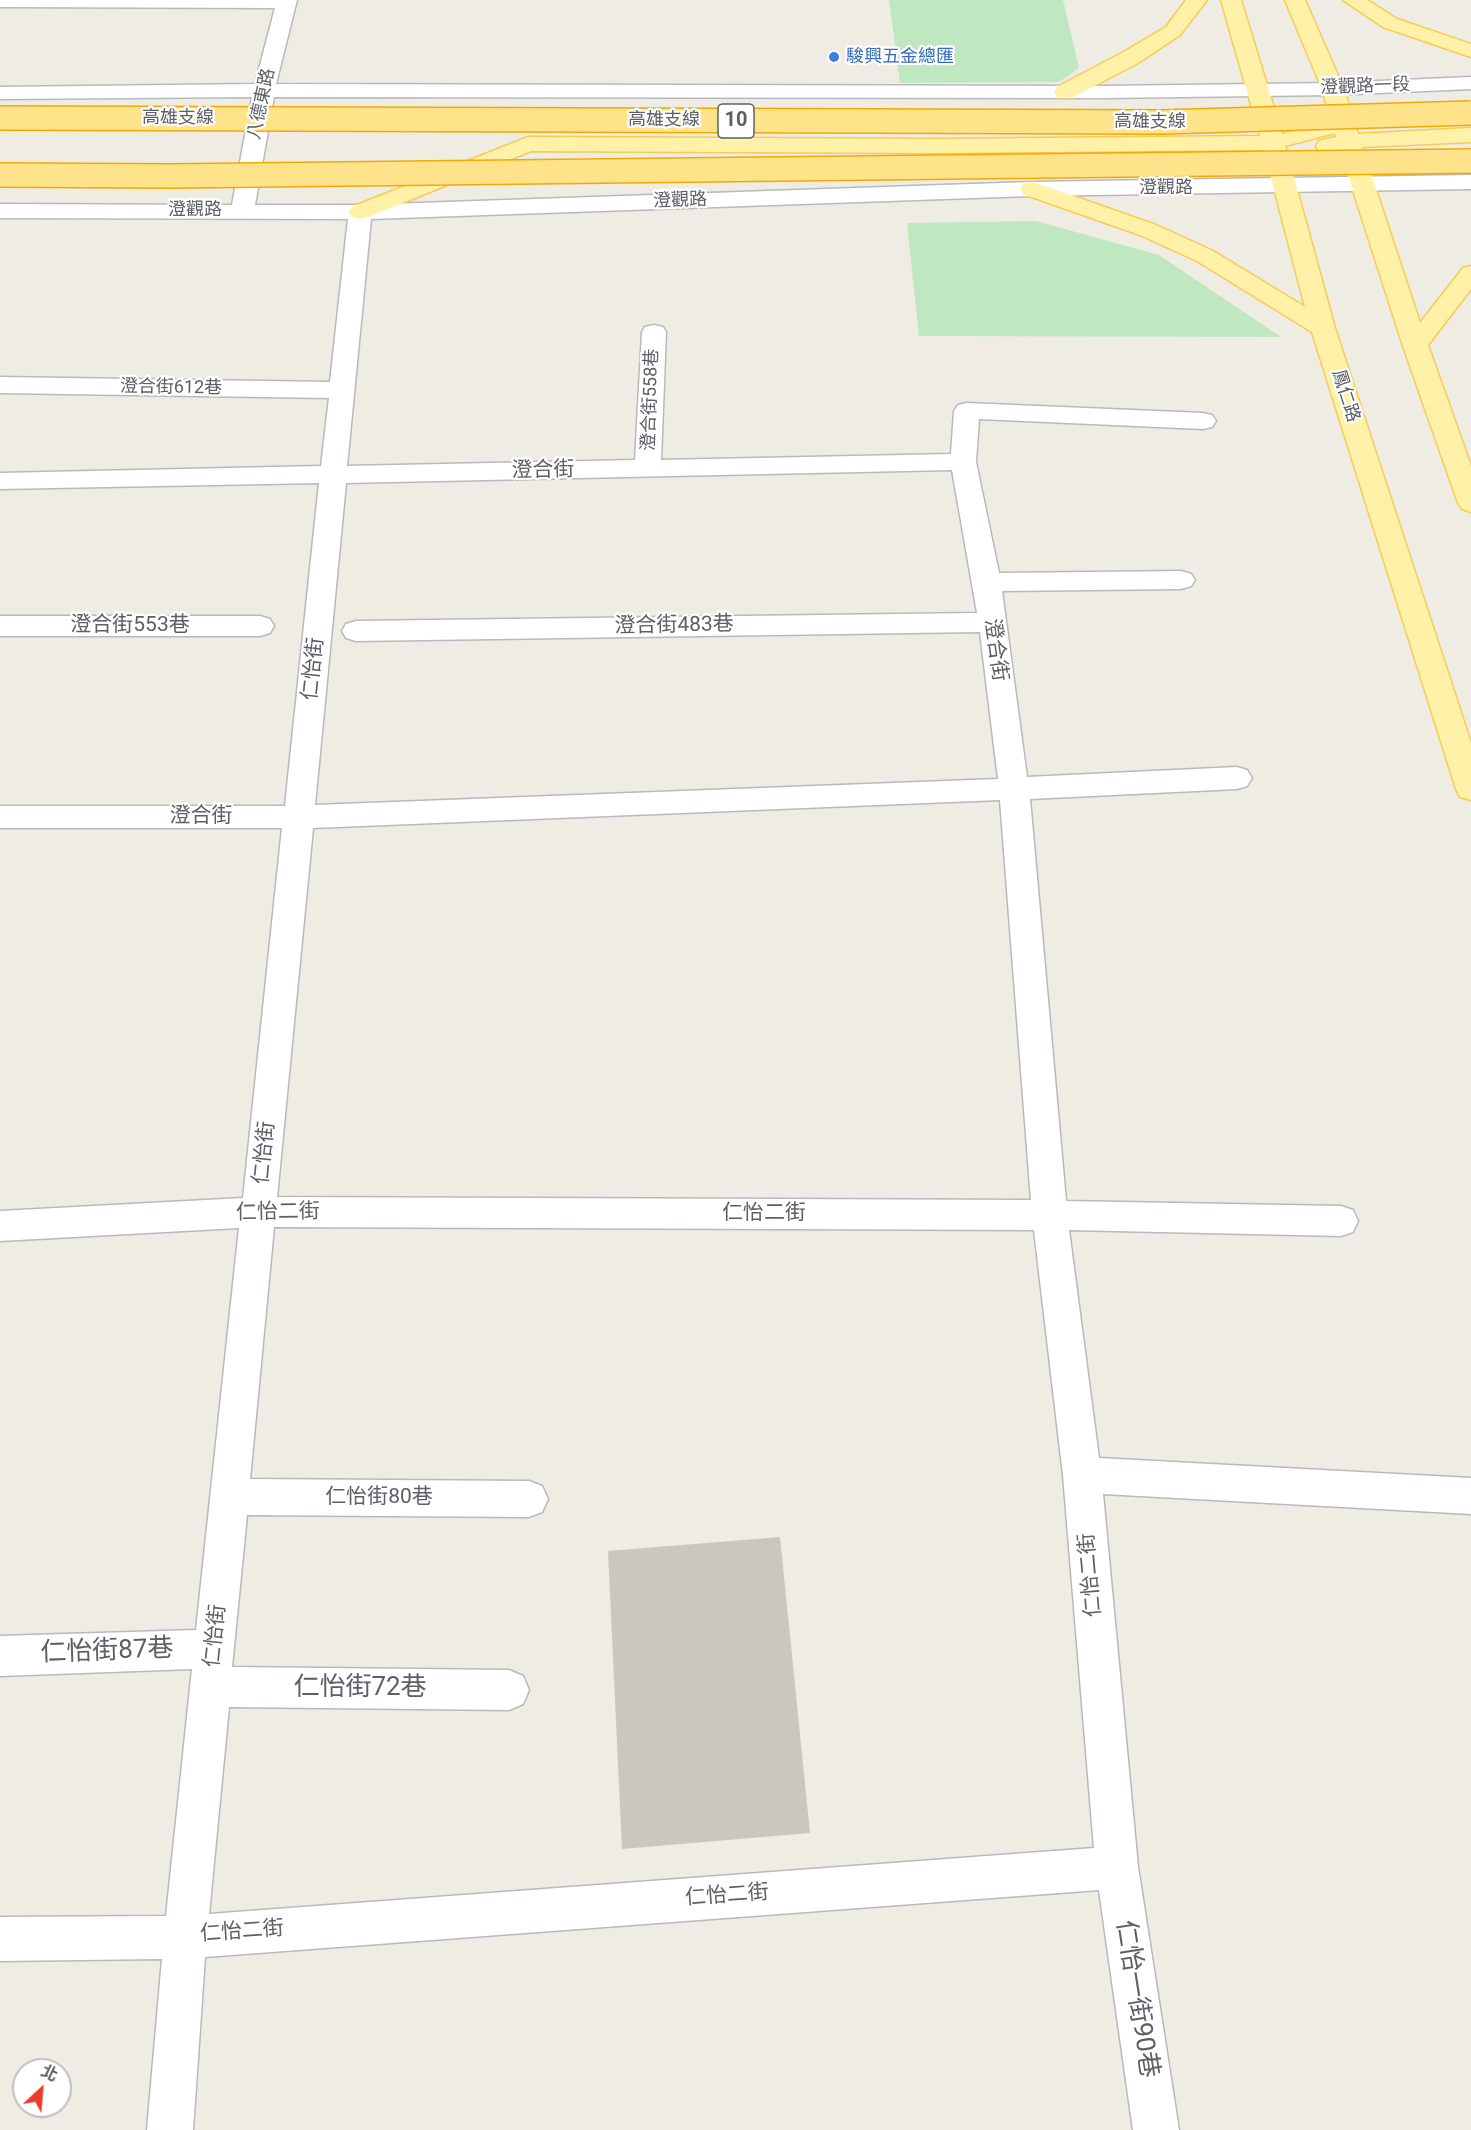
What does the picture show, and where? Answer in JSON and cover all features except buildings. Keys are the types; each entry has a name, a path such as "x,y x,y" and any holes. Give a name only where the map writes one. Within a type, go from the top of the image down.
{"highway":[{"name":"高雄支線","path":"0,118 1162,123 1471,113"},
{"path":"0,176 351,175 1344,164 1471,160"}],"main road":[{"path":"1065,92 1130,58 1173,31 1197,0"},
{"name":"鳳仁路","path":"1231,0 1259,90 1283,187 1323,328 1471,789"},
{"path":"1295,0 1333,89 1361,185 1471,503"},
{"path":"1353,0 1390,23 1471,51"},
{"path":"360,212 528,144 1274,150 1345,133 1471,135"},
{"path":"1031,189 1148,230 1205,256 1323,328"},
{"path":"1415,346 1471,273"}],"street":[{"path":"0,1 287,1"},
{"name":"八德東路","path":"242,210 264,90 287,1"},
{"name":"澄觀路一段","path":"1259,90 1471,82"},
{"path":"0,93 264,90 1065,92 1259,90"},
{"path":"1361,185 1471,182"},
{"name":"澄觀路","path":"0,211 360,212 1031,189 1361,185"},
{"name":"仁怡街","path":"170,2130 185,1937 360,212"},
{"name":"澄合街558巷","path":"648,469 654,332"},
{"name":"澄合街612巷","path":"0,386 342,390"},
{"path":"963,462 967,411 1203,421"},
{"name":"澄合街","path":"0,481 963,462 987,582 1014,789 299,817 0,818"},
{"path":"987,582 1181,580"},
{"name":"澄合街483巷","path":"356,631 992,622"},
{"name":"澄合街553巷","path":"0,626 260,626"},
{"path":"1236,778 1014,789 1050,1215 1341,1221"},
{"name":"仁怡二街","path":"0,1226 259,1212 1050,1215 1082,1475 1117,1867 185,1937 0,1939"},
{"path":"1082,1475 1471,1496"},
{"name":"仁怡街80巷","path":"230,1497 529,1498"},
{"name":"仁怡街87巷","path":"0,1656 213,1668"},
{"name":"仁怡街72巷","path":"213,1668 509,1690"},
{"name":"仁怡一街90巷","path":"1117,1867 1156,2130"}],"green space":[{"path":"889,0 1063,0 1079,68 1059,82 900,83"},
{"path":"1036,221 1159,255 1281,337 919,336 907,223"}],"place":[{"name":"駿興五金總匯","path":"834,57"}]}
